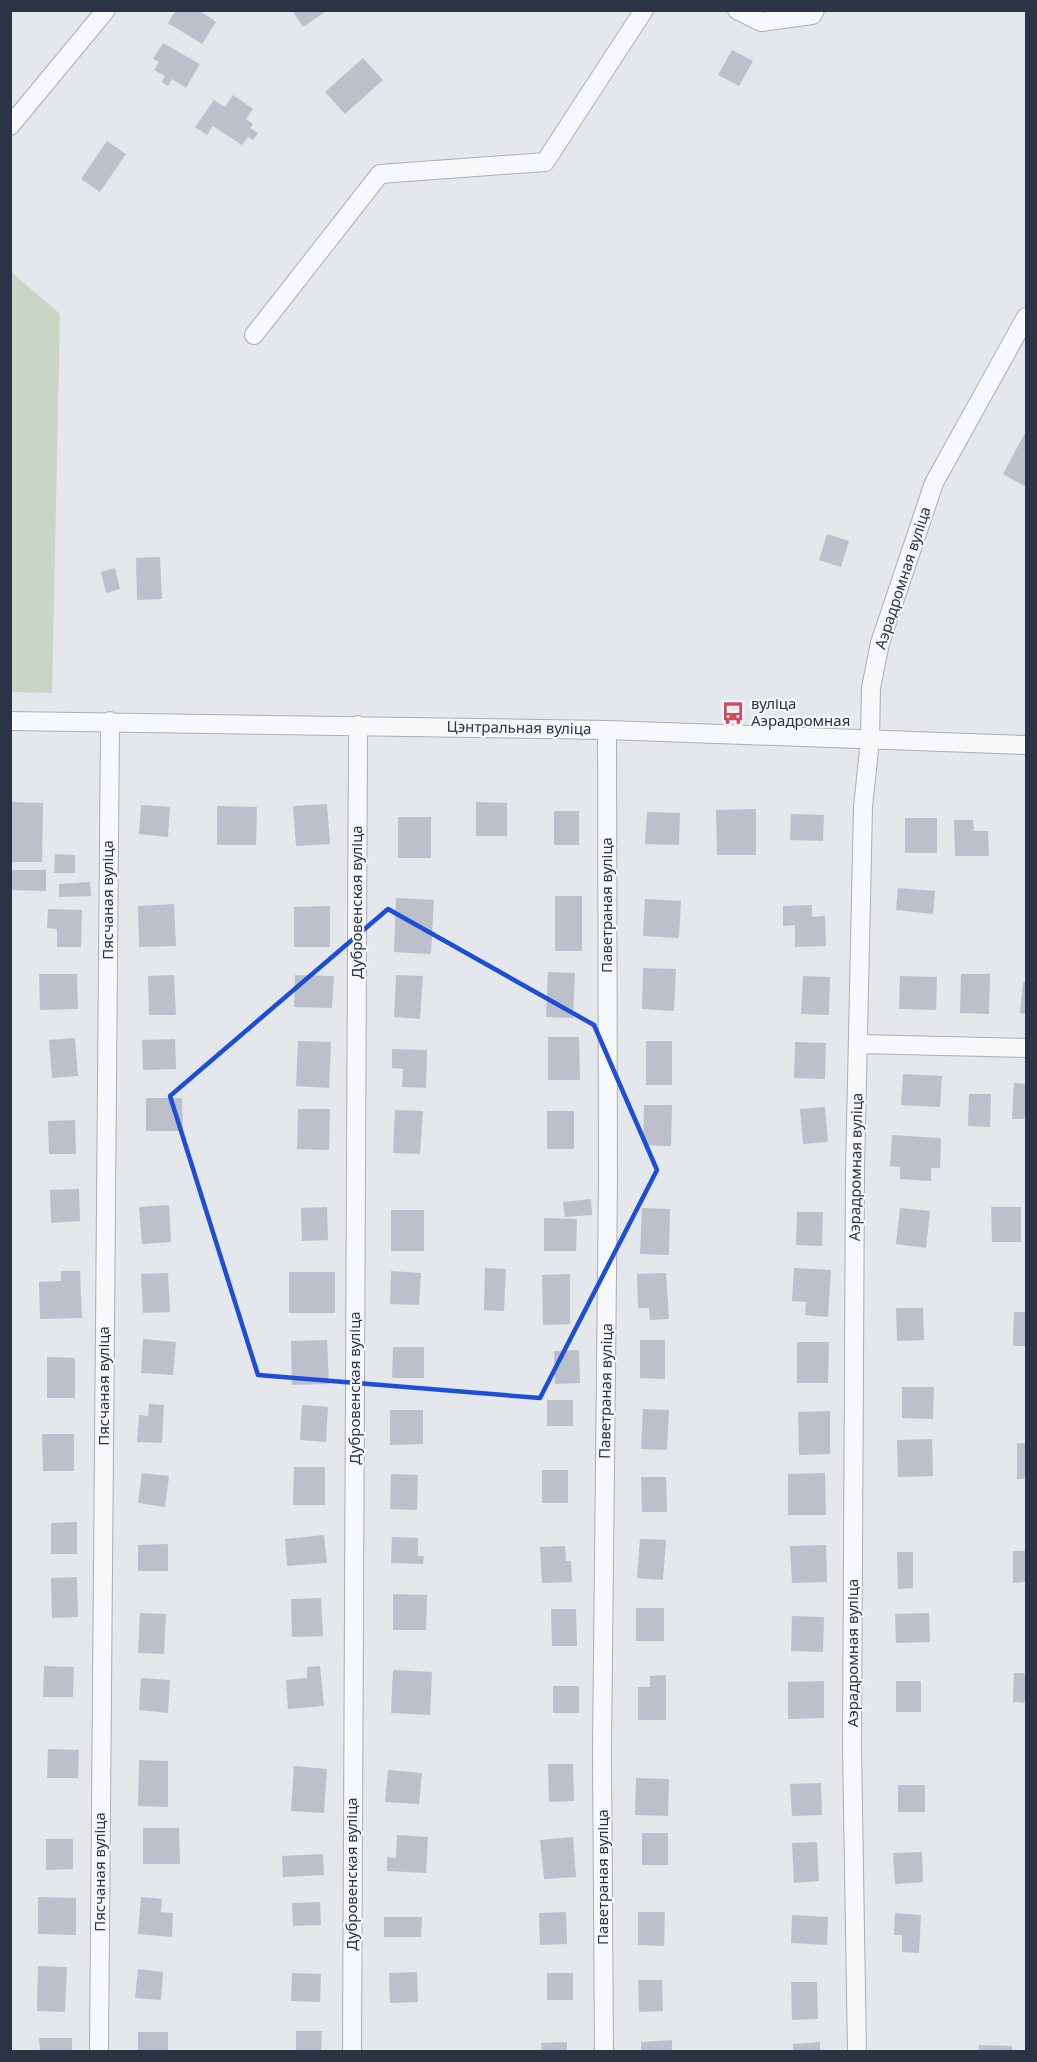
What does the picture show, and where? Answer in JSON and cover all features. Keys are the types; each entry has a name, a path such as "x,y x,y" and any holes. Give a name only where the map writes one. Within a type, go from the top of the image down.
{"street":[{"path":"10,126 106,10"},
{"path":"254,335 380,174 545,162 644,10"},
{"path":"737,10 761,22 812,15 815,10"},
{"name":"Аэрадромная вуліца","path":"857,2052 852,1747 858,1044 863,807 870,740 871,688 880,643 934,483 1026,317"},
{"name":"Цэнтральная вуліца","path":"10,721 607,730 1026,745"},
{"name":"Пясчаная вуліца","path":"99,2052 110,721"},
{"name":"Дубровенская вуліца","path":"352,2052 358,725"},
{"name":"Паветраная вуліца","path":"604,2052 602,1750 608,1179 607,730"},
{"path":"858,1044 1026,1048"}],"highlighted area":[{"path":"388,909 594,1025 657,1170 540,1398 258,1375 170,1096"}],"green space":[{"path":"10,271 60,314 52,693 11,692"}],"building":[{"path":"176,10 199,10 216,22 202,44 168,23"},
{"path":"292,10 328,10 303,27"},
{"path":"163,43 200,64 186,88 172,79 168,86 162,82 165,76 154,70 159,62 153,59"},
{"path":"732,50 753,61 739,86 718,75"},
{"path":"363,58 383,80 345,114 325,92"},
{"path":"233,95 253,109 246,119 253,124 250,128 258,133 253,140 248,137 242,145 213,126 207,135 195,127 214,100 225,107"},
{"path":"107,141 126,154 100,192 81,179"},
{"path":"1026,431 1026,487 1003,474"},
{"path":"827,534 849,541 841,567 819,560"},
{"path":"160,557 162,599 137,600 136,558"},
{"path":"115,568 120,589 106,593 101,572"},
{"path":"10,802 43,803 42,862 10,862"},
{"path":"476,802 507,803 507,836 476,836"},
{"path":"327,804 330,844 296,846 293,806"},
{"path":"141,805 170,807 168,837 139,834"},
{"path":"217,806 257,807 256,845 217,845"},
{"path":"756,809 756,855 717,855 716,810"},
{"path":"554,811 579,811 579,845 554,845"},
{"path":"647,812 680,813 679,845 645,844"},
{"path":"791,814 824,815 823,841 790,840"},
{"path":"398,817 431,817 431,858 398,858"},
{"path":"905,818 937,818 937,853 905,853"},
{"path":"954,820 973,820 974,831 988,831 989,856 955,856"},
{"path":"55,854 75,855 75,873 54,873"},
{"path":"10,870 46,870 46,891 10,890"},
{"path":"90,882 91,896 59,897 59,884"},
{"path":"898,888 935,891 933,914 896,910"},
{"path":"555,896 582,896 582,951 555,951"},
{"path":"396,898 434,900 431,954 394,952"},
{"path":"645,899 681,901 679,938 643,936"},
{"path":"174,904 176,946 139,947 138,906"},
{"path":"812,905 812,917 825,916 826,946 795,947 795,925 783,926 783,906"},
{"path":"330,906 330,947 294,947 294,907"},
{"path":"48,909 82,910 81,947 57,947 57,929 47,928"},
{"path":"643,968 676,969 674,1011 642,1009"},
{"path":"548,972 575,973 573,1018 546,1017"},
{"path":"39,974 77,974 78,1009 40,1010"},
{"path":"961,974 990,974 989,1014 960,1013"},
{"path":"174,975 176,1015 149,1015 148,976"},
{"path":"295,975 334,976 332,1008 294,1007"},
{"path":"396,975 423,976 420,1019 394,1017"},
{"path":"803,976 830,977 829,1015 801,1014"},
{"path":"900,976 937,977 936,1010 899,1009"},
{"path":"1023,982 1026,982 1026,1014 1020,1013"},
{"path":"548,1037 579,1037 580,1080 548,1080"},
{"path":"75,1038 78,1076 52,1078 49,1040"},
{"path":"175,1039 176,1069 143,1070 142,1040"},
{"path":"298,1041 331,1042 329,1088 296,1086"},
{"path":"646,1041 672,1041 672,1085 646,1085"},
{"path":"795,1042 826,1043 825,1079 794,1078"},
{"path":"392,1049 427,1050 426,1088 402,1087 403,1069 392,1068"},
{"path":"903,1074 942,1076 940,1107 901,1105"},
{"path":"1014,1083 1026,1084 1026,1119 1012,1119"},
{"path":"969,1094 991,1094 990,1127 968,1126"},
{"path":"146,1098 182,1098 183,1131 146,1131"},
{"path":"644,1105 672,1105 671,1146 643,1145"},
{"path":"825,1107 828,1142 803,1144 800,1109"},
{"path":"298,1109 330,1109 329,1150 297,1149"},
{"path":"395,1110 423,1111 420,1154 393,1153"},
{"path":"547,1111 574,1111 574,1149 547,1149"},
{"path":"75,1120 76,1154 49,1154 48,1121"},
{"path":"892,1135 941,1138 940,1168 931,1168 931,1181 900,1179 900,1167 890,1166"},
{"path":"79,1189 80,1221 51,1223 50,1190"},
{"path":"591,1199 592,1215 565,1217 563,1202"},
{"path":"169,1205 171,1242 142,1244 139,1207"},
{"path":"327,1207 328,1240 302,1241 301,1208"},
{"path":"991,1207 1021,1207 1021,1242 992,1242"},
{"path":"642,1208 670,1209 669,1255 640,1254"},
{"path":"900,1208 930,1211 926,1248 896,1244"},
{"path":"391,1210 424,1210 424,1251 391,1251"},
{"path":"797,1212 823,1212 822,1246 796,1245"},
{"path":"544,1218 577,1219 576,1251 544,1251"},
{"path":"485,1268 506,1269 504,1311 484,1310"},
{"path":"794,1268 831,1270 828,1317 805,1315 806,1302 792,1301"},
{"path":"61,1271 80,1271 82,1318 40,1319 39,1282 61,1281"},
{"path":"391,1271 421,1273 419,1305 390,1304"},
{"path":"289,1272 335,1272 335,1313 289,1313"},
{"path":"168,1273 170,1312 143,1313 141,1274"},
{"path":"666,1273 669,1319 650,1320 649,1308 638,1308 637,1274"},
{"path":"570,1274 570,1324 543,1325 542,1275"},
{"path":"896,1308 923,1308 924,1340 897,1341"},
{"path":"1014,1312 1026,1312 1026,1346 1013,1346"},
{"path":"143,1339 176,1342 173,1375 141,1373"},
{"path":"327,1340 329,1384 292,1385 291,1341"},
{"path":"640,1340 665,1340 665,1379 640,1378"},
{"path":"797,1342 829,1342 828,1383 797,1383"},
{"path":"393,1347 424,1347 424,1378 392,1378"},
{"path":"579,1350 580,1383 555,1384 554,1351"},
{"path":"47,1357 75,1358 75,1398 47,1398"},
{"path":"902,1387 934,1387 933,1419 902,1418"},
{"path":"547,1400 573,1400 573,1426 547,1426"},
{"path":"149,1404 164,1405 162,1443 137,1442 139,1415 148,1416"},
{"path":"302,1405 328,1407 326,1442 300,1440"},
{"path":"643,1409 669,1410 667,1450 641,1449"},
{"path":"390,1410 423,1410 423,1444 390,1445"},
{"path":"830,1411 830,1454 799,1455 798,1412"},
{"path":"42,1434 74,1434 74,1471 43,1471"},
{"path":"932,1439 933,1476 898,1477 897,1440"},
{"path":"1017,1443 1026,1443 1026,1479 1017,1479"},
{"path":"294,1467 325,1467 325,1505 293,1505"},
{"path":"542,1470 568,1470 568,1503 542,1503"},
{"path":"142,1473 169,1476 165,1507 138,1503"},
{"path":"825,1473 826,1515 788,1515 788,1474"},
{"path":"391,1474 418,1475 417,1510 390,1509"},
{"path":"641,1477 666,1477 667,1512 642,1512"},
{"path":"77,1522 77,1554 51,1554 51,1523"},
{"path":"324,1535 327,1563 287,1566 285,1539"},
{"path":"392,1537 418,1538 418,1556 424,1556 423,1564 391,1563"},
{"path":"640,1539 666,1540 663,1580 637,1578"},
{"path":"168,1544 168,1571 138,1571 138,1545"},
{"path":"826,1545 827,1582 792,1583 790,1546"},
{"path":"565,1546 566,1561 571,1561 572,1582 542,1583 540,1547"},
{"path":"1013,1551 1026,1551 1026,1582 1013,1583"},
{"path":"897,1552 913,1552 913,1588 898,1589"},
{"path":"77,1577 78,1617 52,1618 51,1578"},
{"path":"393,1594 427,1595 426,1630 393,1630"},
{"path":"321,1598 323,1636 292,1637 291,1599"},
{"path":"636,1608 664,1608 664,1641 636,1641"},
{"path":"551,1609 576,1609 577,1646 552,1646"},
{"path":"140,1613 166,1614 164,1654 138,1653"},
{"path":"929,1613 930,1642 896,1643 895,1614"},
{"path":"792,1616 824,1617 823,1652 791,1651"},
{"path":"44,1666 74,1667 73,1697 43,1697"},
{"path":"320,1666 324,1706 288,1709 286,1680 307,1678 307,1667"},
{"path":"393,1670 432,1672 430,1715 391,1713"},
{"path":"1014,1673 1026,1673 1026,1703 1013,1702"},
{"path":"666,1675 666,1720 638,1720 638,1687 650,1687 650,1676"},
{"path":"141,1678 170,1680 168,1713 139,1710"},
{"path":"824,1681 824,1718 788,1719 788,1682"},
{"path":"896,1681 921,1681 921,1712 896,1712"},
{"path":"553,1686 579,1686 579,1713 553,1713"},
{"path":"48,1749 79,1750 78,1778 47,1778"},
{"path":"139,1760 168,1761 168,1807 138,1806"},
{"path":"548,1764 573,1764 574,1801 549,1802"},
{"path":"294,1766 327,1769 324,1813 291,1811"},
{"path":"388,1770 422,1773 419,1804 385,1802"},
{"path":"636,1778 669,1779 668,1816 635,1815"},
{"path":"821,1783 822,1815 792,1816 790,1784"},
{"path":"898,1785 925,1785 925,1812 898,1812"},
{"path":"143,1828 179,1828 180,1864 143,1864"},
{"path":"642,1833 668,1833 668,1865 642,1865"},
{"path":"397,1835 428,1837 426,1873 387,1871 387,1857 396,1858"},
{"path":"573,1837 576,1877 544,1879 540,1840"},
{"path":"46,1839 73,1839 73,1869 46,1870"},
{"path":"817,1842 819,1881 794,1883 792,1843"},
{"path":"922,1852 923,1882 895,1884 893,1853"},
{"path":"323,1854 324,1875 283,1877 282,1856"},
{"path":"38,1897 76,1898 76,1935 38,1934"},
{"path":"141,1897 162,1899 161,1912 173,1913 172,1937 138,1934"},
{"path":"320,1902 321,1925 293,1926 292,1903"},
{"path":"566,1912 567,1944 540,1945 539,1913"},
{"path":"638,1912 665,1912 664,1946 638,1945"},
{"path":"895,1913 921,1915 919,1953 902,1952 902,1935 894,1935"},
{"path":"792,1915 828,1917 827,1945 791,1943"},
{"path":"384,1917 422,1917 421,1937 384,1937"},
{"path":"38,1966 67,1967 65,2012 37,2011"},
{"path":"138,1969 163,1972 161,2000 135,1998"},
{"path":"417,1972 418,2002 390,2003 389,1973"},
{"path":"292,1973 321,1974 320,2002 291,2001"},
{"path":"547,1973 573,1973 573,2000 547,2000"},
{"path":"638,1980 662,1980 663,2011 639,2012"},
{"path":"791,1982 817,1982 818,2019 792,2020"},
{"path":"296,2031 322,2031 321,2052 296,2052"},
{"path":"138,2032 168,2032 168,2052 138,2052"},
{"path":"39,2038 72,2038 72,2052 40,2052"},
{"path":"672,2040 672,2052 641,2052 641,2042"},
{"path":"567,2042 567,2052 542,2052 541,2043"},
{"path":"820,2042 820,2052 793,2052 793,2044"},
{"path":"979,2045 1012,2046 1012,2052 979,2052"}],"place":[{"name":"вуліца Аэрадромная","path":"733,713"}]}
